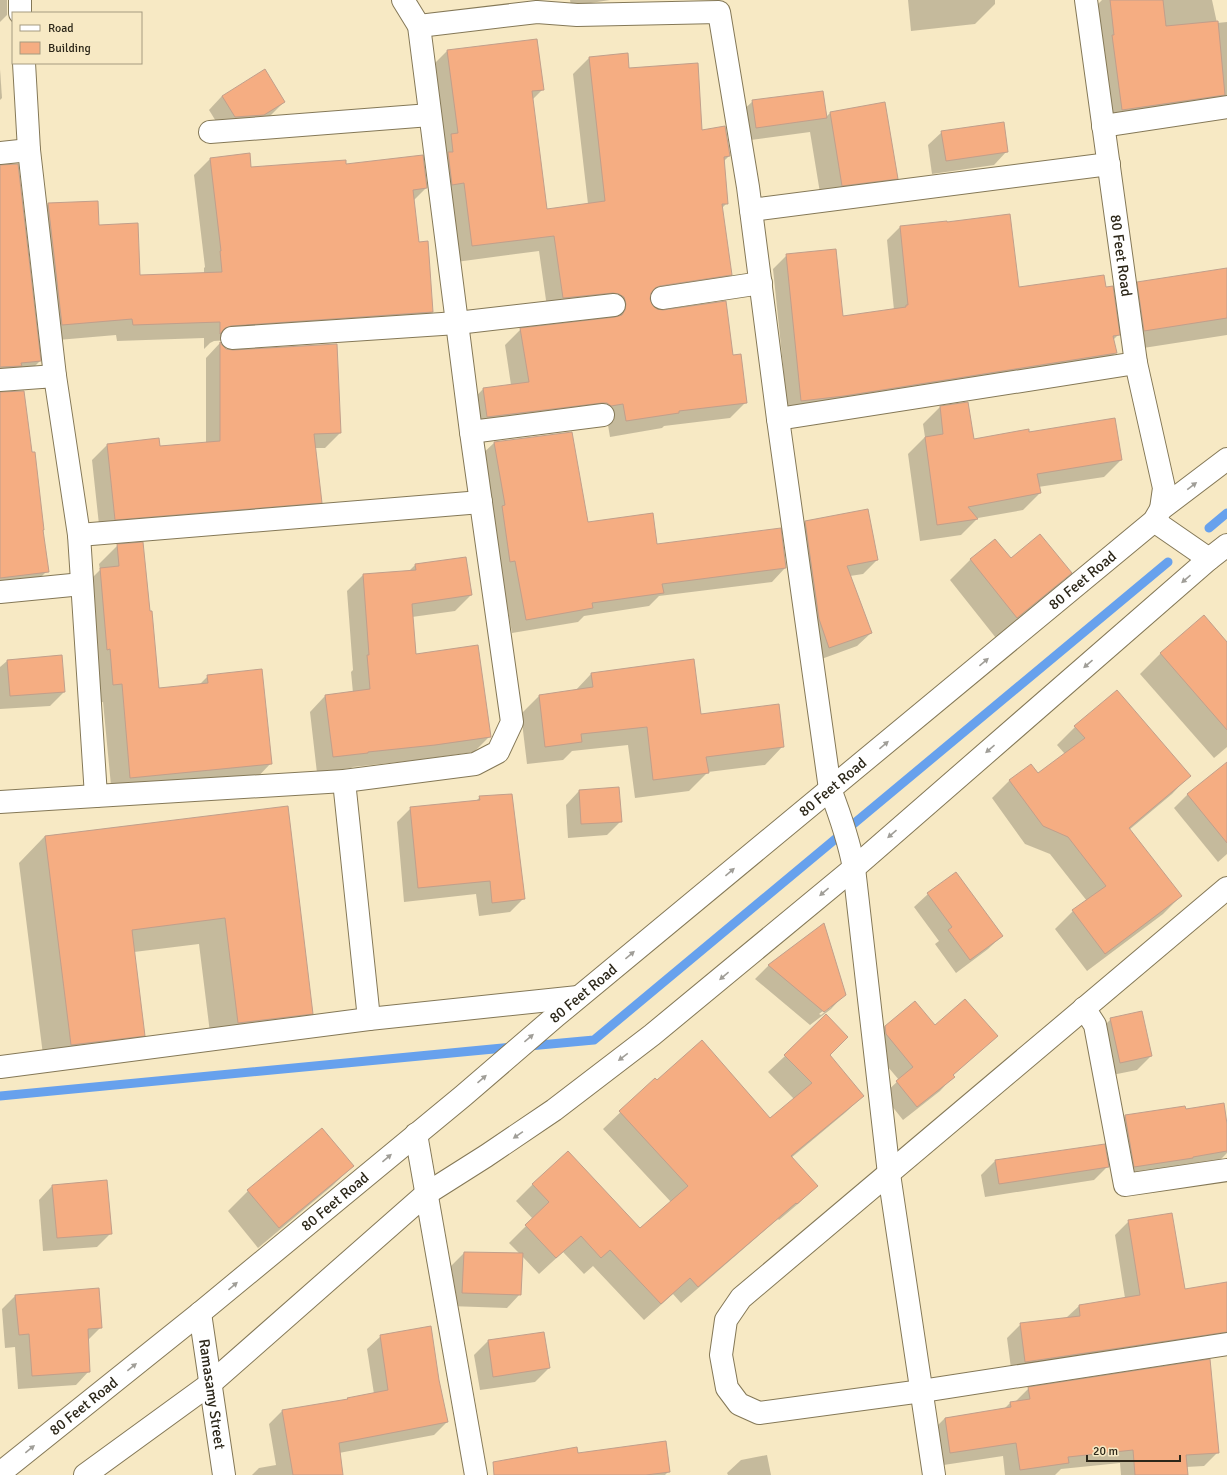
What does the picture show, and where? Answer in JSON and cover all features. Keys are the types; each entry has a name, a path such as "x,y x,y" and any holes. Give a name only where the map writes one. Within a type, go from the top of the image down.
{"street":[{"path":"20,0 20,12"},
{"path":"0,802 344,781 475,764 498,752 512,722 456,323 419,26 403,0"},
{"name":"80 Feet Road","path":"1086,0 1136,364 1164,488 1158,518"},
{"path":"419,26 512,7 537,12 577,15 719,12 751,210 778,419 830,789 840,814 852,860 889,1174 934,1475"},
{"path":"24,64 29,150 55,376 79,535 96,796"},
{"path":"1103,126 1227,107"},
{"path":"210,132 430,115"},
{"path":"0,152 29,150"},
{"path":"751,210 1109,164"},
{"path":"662,298 761,282"},
{"path":"232,338 456,323 614,305"},
{"path":"778,419 1136,364"},
{"path":"0,380 55,376"},
{"path":"471,432 603,415"},
{"name":"80 Feet Road","path":"0,1473 200,1313 462,1096 578,997 1158,518 1227,459"},
{"path":"79,535 481,502"},
{"path":"1158,518 1188,545 1209,559"},
{"path":"85,1475 210,1384 426,1194 554,1110 646,1040 852,860 1227,545"},
{"path":"0,592 82,584"},
{"path":"344,781 369,1019"},
{"path":"1227,888 741,1298 726,1320 721,1355 726,1388 740,1404 758,1413 922,1391 1227,1344"},
{"path":"0,1067 369,1019 578,997"},
{"path":"1084,1008 1094,1025 1125,1185 1227,1170"},
{"path":"416,1134 476,1475"},
{"name":"Ramasamy Street","path":"200,1313 224,1475"}],"building":[{"path":"1110,0 1163,0 1166,26 1218,21 1225,95 1122,110 1112,35 1114,35"},
{"path":"537,39 544,90 532,91 547,209 605,201 589,57 628,53 629,68 698,63 702,130 725,126 730,156 724,157 728,204 722,204 732,275 660,286 655,288 651,293 650,299 653,306 657,309 663,310 726,301 733,355 741,354 747,403 679,411 679,413 626,421 623,404 611,406 607,403 487,417 483,388 529,382 520,328 615,317 622,315 626,304 624,297 613,293 563,298 554,236 472,246 464,183 452,185 448,152 453,152 451,134 458,133 447,50"},
{"path":"265,69 285,102 264,115 235,117 222,96"},
{"path":"823,91 827,118 756,128 752,100"},
{"path":"885,102 898,179 842,186 830,112"},
{"path":"1004,122 1008,152 946,161 941,131"},
{"path":"250,153 251,167 346,160 346,164 423,155 427,188 413,190 419,242 428,241 433,312 231,326 225,328 220,334 220,322 133,325 132,319 62,325 48,203 98,201 99,225 138,223 140,275 222,272 221,251 210,158"},
{"path":"18,164 41,361 21,363 22,366 0,367 0,165"},
{"path":"1010,214 1019,287 1104,275 1106,287 1113,286 1120,335 1113,336 1117,353 844,396 801,401 786,254 836,249 843,316 906,307 906,305 908,305 900,226"},
{"path":"1227,268 1227,318 1144,331 1137,282"},
{"path":"220,342 226,349 233,350 337,344 341,433 314,434 322,503 115,520 107,444 159,438 160,446 220,441"},
{"path":"24,391 32,452 35,452 49,572 0,578 0,392"},
{"path":"968,402 974,439 1029,429 1029,432 1115,418 1122,460 1037,474 1041,493 968,507 978,519 937,525 925,437 943,434 940,406"},
{"path":"572,432 588,522 653,513 657,544 781,528 786,568 662,584 664,593 592,603 593,608 526,620 515,561 510,562 502,506 505,505 494,442"},
{"path":"868,509 878,560 847,566 872,633 829,648 819,619 805,521"},
{"path":"1040,534 1072,573 1017,618 970,559 995,539 1011,558"},
{"path":"143,542 150,611 152,611 159,688 208,683 207,675 262,669 272,764 130,778 122,684 113,685 110,649 107,650 100,568 119,566 117,544"},
{"path":"466,557 472,595 412,604 416,654 478,645 491,737 333,757 325,695 370,689 363,574 416,570 415,564"},
{"path":"1204,615 1227,642 1227,730 1160,653"},
{"path":"62,655 65,692 10,696 7,660"},
{"path":"694,659 701,714 779,704 784,747 706,757 709,773 653,780 647,727 581,734 582,742 545,747 539,695 593,687 591,673"},
{"path":"1117,690 1191,776 1129,828 1182,896 1105,954 1072,910 1106,886 1068,837 1043,826 1009,780 1031,764 1038,773 1085,738 1074,726"},
{"path":"1227,762 1227,843 1187,794"},
{"path":"619,787 622,822 581,824 579,790"},
{"path":"512,794 525,899 492,903 490,881 418,888 410,807 480,800 479,796"},
{"path":"288,806 313,1014 238,1023 225,918 132,930 145,1036 71,1045 45,836"},
{"path":"956,872 1003,936 970,960 948,930 952,927 927,893"},
{"path":"824,923 846,995 824,1012 768,965"},
{"path":"965,999 998,1036 953,1075 955,1077 917,1107 896,1081 913,1067 886,1034 885,1026 915,1001 935,1025"},
{"path":"1142,1011 1152,1056 1120,1063 1110,1018"},
{"path":"826,1014 848,1037 830,1055 864,1096 791,1156 818,1186 698,1287 690,1278 661,1304 610,1250 601,1258 581,1236 556,1258 525,1225 549,1202 532,1184 568,1151 640,1228 688,1186 619,1111 655,1078 657,1080 702,1040 770,1118 812,1083 784,1055"},
{"path":"1224,1103 1227,1124 1227,1151 1134,1167 1125,1115 1185,1106 1186,1109"},
{"path":"322,1128 354,1166 279,1228 247,1190"},
{"path":"1105,1144 1109,1167 999,1184 995,1160"},
{"path":"107,1180 112,1234 57,1238 52,1185"},
{"path":"1172,1213 1185,1289 1227,1282 1227,1332 1025,1362 1020,1323 1080,1316 1079,1305 1140,1295 1128,1220"},
{"path":"464,1252 523,1253 521,1295 462,1293"},
{"path":"99,1288 102,1328 88,1329 90,1372 32,1376 29,1334 19,1335 15,1295"},
{"path":"431,1326 439,1380 448,1422 339,1443 343,1475 293,1475 282,1410 348,1399 347,1398 388,1390 380,1335"},
{"path":"544,1332 550,1368 493,1377 488,1340"},
{"path":"1210,1359 1219,1453 1186,1455 1188,1475 1135,1475 1133,1450 1068,1457 1069,1463 1020,1470 1016,1443 950,1453 945,1418 1011,1407 1010,1402 1030,1399 1028,1387"},
{"path":"666,1441 670,1472 646,1475 494,1475 493,1462 577,1447 578,1453"}],"waterway":[{"path":"1209,528 1227,513"},
{"path":"529,1046 594,1040 1168,562"},
{"path":"0,1096 514,1047"}]}
